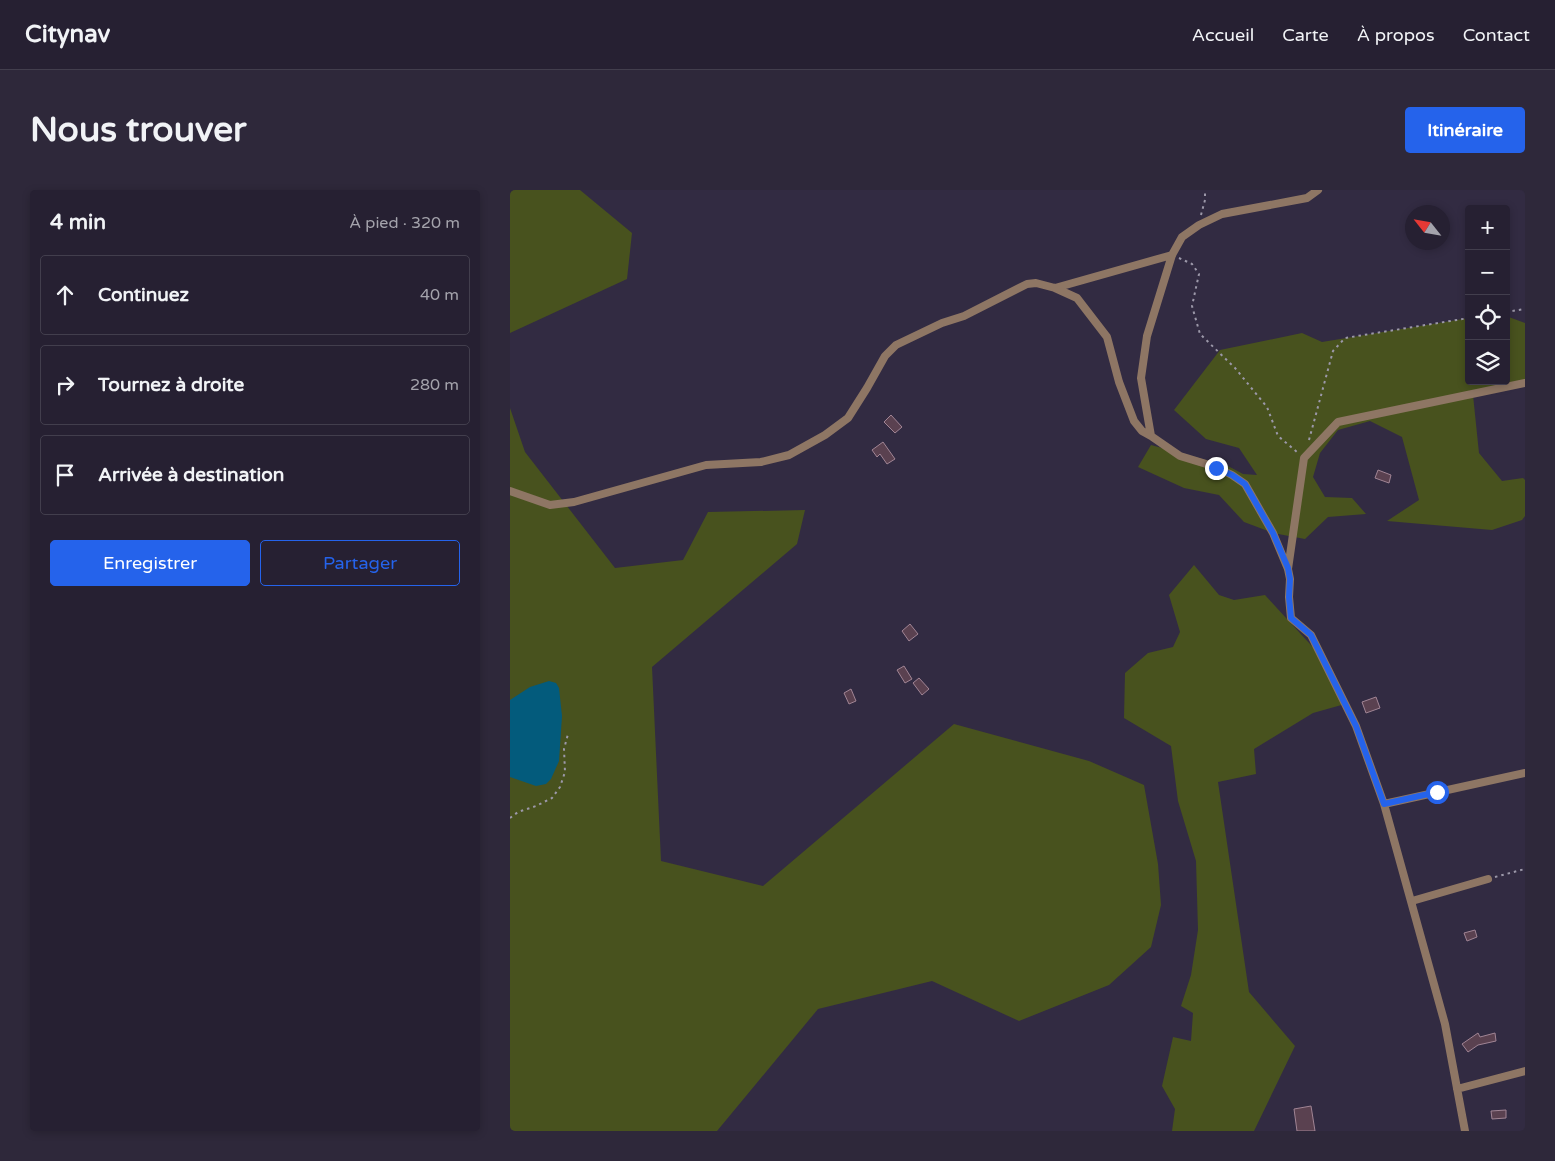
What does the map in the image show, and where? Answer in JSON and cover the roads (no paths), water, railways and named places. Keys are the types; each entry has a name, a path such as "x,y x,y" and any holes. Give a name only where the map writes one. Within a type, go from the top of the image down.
{"street":[{"path":"1151,436 1141,378 1147,336 1172,255 1182,237 1198,225 1222,214 1307,198 1318,190"},
{"path":"1055,288 1172,255"},
{"path":"510,491 550,505 574,502 706,465 761,462 789,455 826,435 848,418 885,356 896,345 942,323 964,316 1027,284 1036,283 1055,288 1077,298 1107,337 1134,421 1142,431 1180,456 1216,468 1232,475 1245,484 1273,533 1288,568 1291,618 1311,635 1356,726 1384,804 1446,1024 1465,1131"},
{"path":"1288,568 1304,458 1338,422 1525,383"},
{"path":"1384,804 1525,773"},
{"path":"1412,901 1488,880"},
{"path":"1457,1089 1525,1071"}],"water":[{"path":"549,681 556,683 559,688 562,716 559,761 551,779 546,784 536,786 510,777 510,700 530,687"}]}
